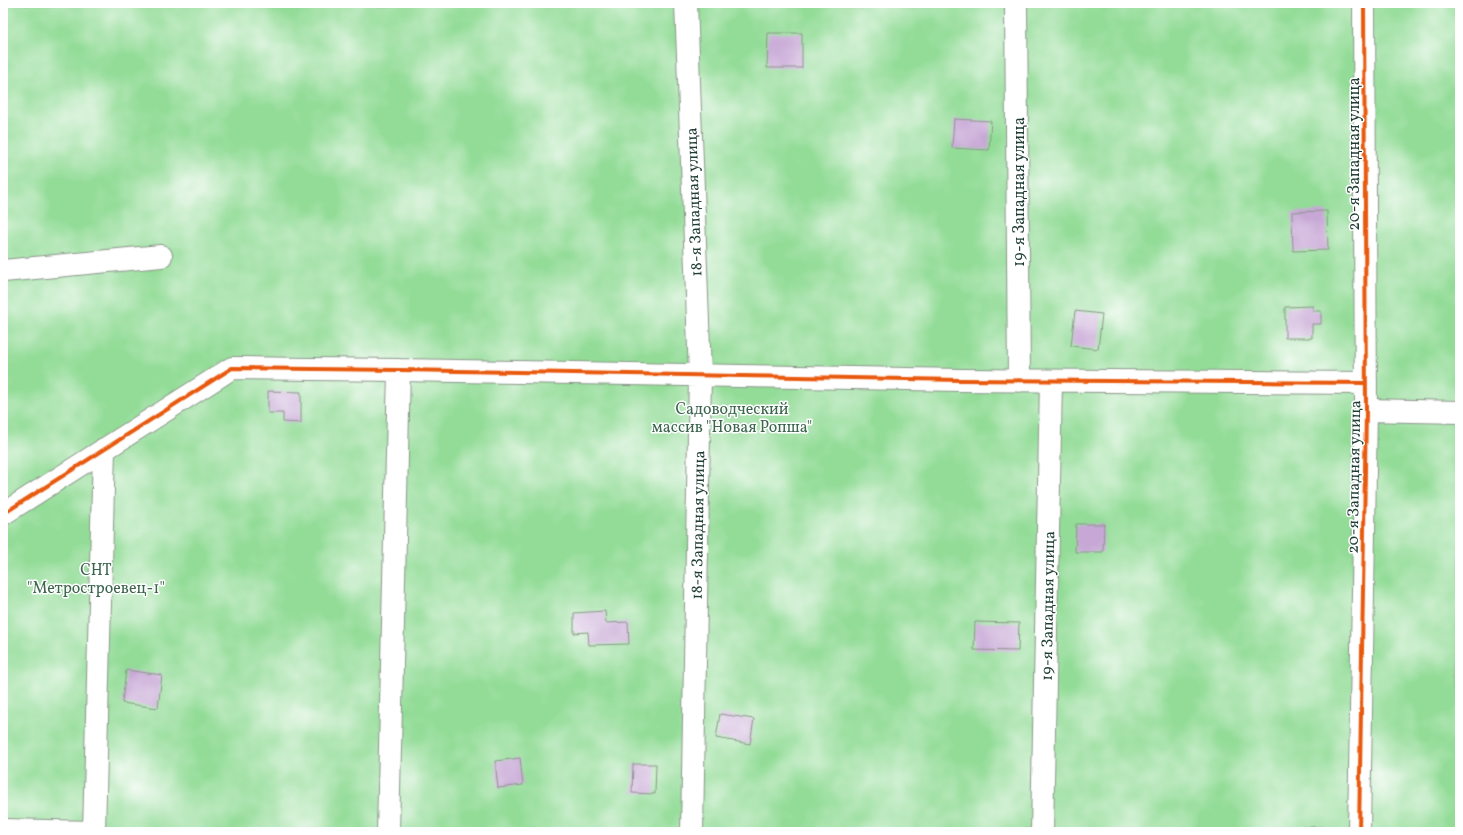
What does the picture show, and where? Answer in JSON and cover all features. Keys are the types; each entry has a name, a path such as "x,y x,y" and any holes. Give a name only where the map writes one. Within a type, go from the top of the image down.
{"street":[{"name":"18-я Западная улица","path":"686,3 700,375 692,832"},
{"name":"19-я Западная улица","path":"1016,3 1019,380"},
{"name":"20-я Западная улица","path":"1359,832 1366,410 1364,3"},
{"path":"3,271 162,256"},
{"path":"3,514 232,368 1051,381 1366,384"},
{"path":"388,832 399,370"},
{"name":"19-я Западная улица","path":"1042,832 1051,381"},
{"path":"1366,410 1460,412"},
{"path":"3,830 94,832 104,449"}],"green space":[{"name":"Садоводческий массив \"Новая Ропша\"","path":"3,3 1460,3 1460,832 3,832"}],"building":[{"path":"768,33 802,33 802,68 767,68"},
{"path":"954,119 991,121 989,150 952,148"},
{"path":"1327,211 1328,250 1293,251 1292,212"},
{"path":"1313,306 1313,311 1321,311 1321,324 1312,324 1312,338 1285,338 1285,307"},
{"path":"1075,311 1102,314 1098,349 1071,346"},
{"path":"268,391 301,392 301,423 283,422 283,413 268,413"},
{"path":"1076,524 1104,524 1103,552 1075,552"},
{"path":"605,611 606,623 628,622 629,644 589,645 588,632 574,633 574,613"},
{"path":"975,622 1019,623 1018,651 974,650"},
{"path":"126,670 162,675 158,708 122,703"},
{"path":"720,714 754,719 750,744 716,738"},
{"path":"520,758 523,785 498,788 495,761"},
{"path":"633,764 656,764 655,794 632,793"},
{"path":"1299,827 1323,827 1322,832 1299,832"}],"cycle path":[{"path":"1359,832 1366,410 1364,3"},
{"path":"3,514 232,368 961,380 1366,383"}],"park label":[{"name":"СНТ \"Метростроевец-1\"","path":"96,578"}]}
